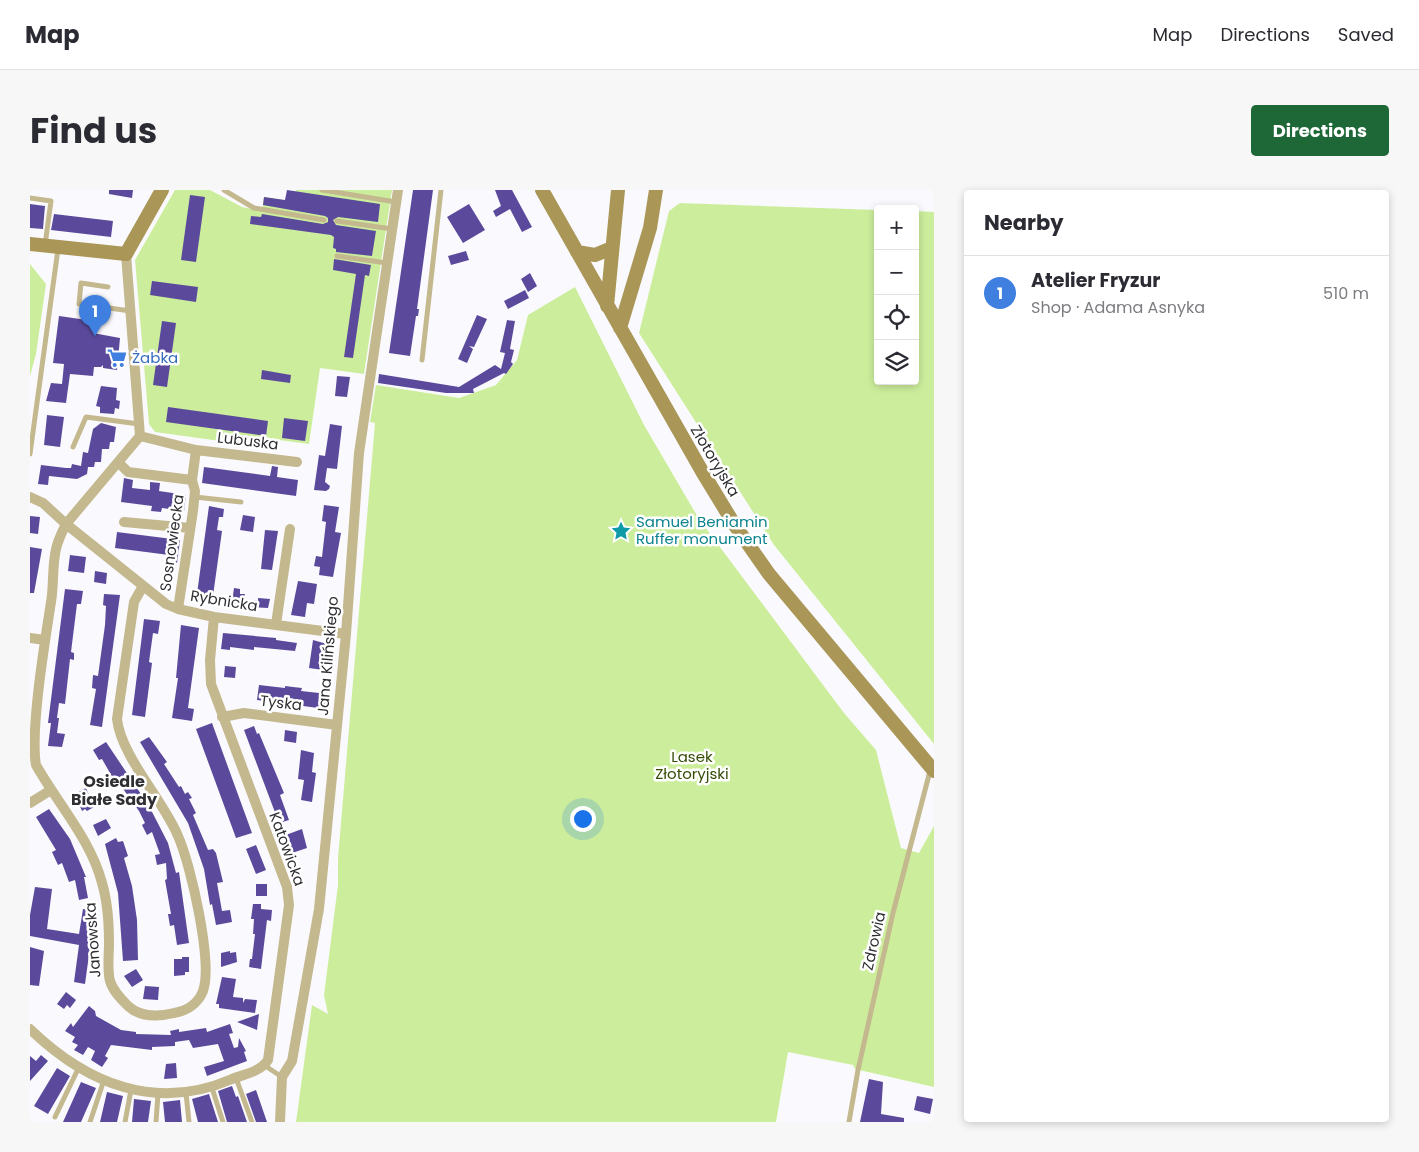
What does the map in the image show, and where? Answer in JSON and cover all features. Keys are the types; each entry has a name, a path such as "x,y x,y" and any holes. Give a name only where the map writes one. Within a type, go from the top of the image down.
{"street":[{"path":"140,436 126,254 162,190"},
{"name":"Jana Kilińskiego","path":"280,1122 282,1077 292,1061 319,909 346,634 359,453 398,190"},
{"name":"Złotoryjska","path":"542,190 702,474 734,524 769,574 932,770"},
{"path":"607,306 618,190"},
{"path":"620,328 650,228 656,190"},
{"path":"30,244 126,254"},
{"path":"577,252 595,255 612,248"},
{"name":"Lubuska","path":"140,436 196,450 297,462"},
{"name":"Janowska","path":"140,436 66,524 55,551 52,600 31,733 33,756 51,790 94,858 108,908 109,973 113,987 130,1008 144,1015 163,1016 186,1010 200,996 207,974 193,885 179,837 167,813 125,746 118,730 117,720 134,602 143,586"},
{"name":"Lubuska","path":"192,480 196,450"},
{"path":"119,463 128,472 192,480"},
{"name":"Sosnowiecka","path":"178,609 194,497 192,480"},
{"name":"Rybnicka","path":"30,497 48,507 66,524 166,604 178,609 214,617 346,634"},
{"path":"124,522 190,528"},
{"path":"276,624 290,529"},
{"name":"Katowicka","path":"214,617 210,660 211,684 286,887 289,905 268,1060 264,1065"},
{"path":"30,638 45,640"},
{"name":"Tyska","path":"222,717 244,713 337,725"},
{"path":"30,803 51,790"},
{"path":"30,1029 48,1046 80,1068 104,1080 131,1090 158,1094 186,1093 212,1088 263,1068 264,1065"}],"lane":[{"path":"224,190 254,208 324,220"},
{"path":"322,190 396,202"},
{"path":"422,360 441,190"},
{"path":"30,198 51,202 52,246 30,454"},
{"path":"337,222 392,229"},
{"path":"337,256 387,263"},
{"path":"108,287 82,283 79,304 131,311"},
{"path":"73,447 86,417 140,424"},
{"path":"194,497 241,502"},
{"name":"Zdrowia","path":"849,1122 860,1059 893,913 932,770"},
{"path":"264,1065 282,1077"},
{"path":"55,1117 80,1068"},
{"path":"236,1078 252,1122"},
{"path":"90,1122 104,1080"},
{"path":"212,1088 223,1122"},
{"path":"125,1122 131,1090"},
{"path":"186,1093 189,1122"},
{"path":"156,1122 158,1094"}],"green space":[{"path":"175,190 210,190 242,207 262,211 264,197 295,202 296,190 392,190 364,374 320,368 309,444 279,440 278,449 155,432 149,424 135,260"},
{"path":"680,203 874,210 874,385 919,385 919,211 934,212 934,744 774,545 639,333 669,211"},
{"path":"30,264 46,284 36,354 30,376"},
{"name":"Lasek Złotoryjski","path":"575,287 644,425 699,519 844,713 876,750 901,848 919,853 934,826 934,1087 855,1069 853,1065 788,1052 776,1122 296,1122 312,1005 328,1014 324,995 338,885 338,858 375,423 370,422 376,385 459,398 496,385 517,360 528,315"}],"building":[{"path":"109,190 133,190 132,198 109,194"},
{"path":"287,190 380,204 378,222 338,217 333,220 336,225 376,231 372,256 336,252 336,249 333,248 334,237 331,235 250,224 251,216 261,217 262,214 323,224 328,222 328,218 325,216 263,205 264,197 285,200"},
{"path":"413,190 433,190 417,309 419,309 418,316 416,316 410,356 389,353"},
{"path":"495,190 512,190 532,227 522,232 510,209 496,217 493,211 501,206"},
{"path":"190,195 205,197 196,262 181,260"},
{"path":"30,204 45,206 43,229 30,228"},
{"path":"469,204 485,230 463,243 447,217"},
{"path":"54,214 113,221 111,237 51,230"},
{"path":"466,251 469,260 451,265 448,256"},
{"path":"334,259 371,265 369,276 365,275 353,358 344,357 356,274 333,270"},
{"path":"530,273 537,286 528,292 521,279"},
{"path":"152,281 198,287 196,302 150,295"},
{"path":"525,290 529,298 508,309 504,301"},
{"path":"477,315 487,319 474,347 469,346 473,349 467,363 458,359"},
{"path":"59,316 94,321 93,333 120,338 117,370 103,368 103,365 101,367 94,367 93,376 70,374 66,403 46,401 51,383 62,384 64,364 53,363"},
{"path":"507,320 515,321 510,349 514,350 511,362 513,364 506,374 504,373 473,389 474,393 446,393 378,383 379,374 459,387 495,365 501,369 505,353 500,352"},
{"path":"162,321 176,323 167,387 153,385"},
{"path":"262,370 291,375 290,383 261,379"},
{"path":"337,376 350,377 347,397 335,396"},
{"path":"101,386 117,388 116,400 120,401 119,409 115,408 114,414 100,413 100,407 96,406"},
{"path":"168,407 268,421 266,436 166,422"},
{"path":"47,415 64,417 60,447 44,445"},
{"path":"284,418 308,421 305,441 282,438"},
{"path":"101,423 116,427 114,442 110,442 109,449 102,449 101,462 95,462 94,467 88,467 87,474 77,479 49,476 48,485 38,484 41,465 66,468 71,468 72,464 81,466 83,452 88,453 93,429"},
{"path":"330,424 342,426 337,469 327,468 325,482 330,486 329,489 326,491 314,490 319,455 325,456"},
{"path":"272,466 278,467 277,477 298,480 296,496 202,483 204,467 270,476"},
{"path":"124,478 133,480 132,488 150,490 150,482 160,483 159,491 186,495 184,511 162,508 161,512 151,511 152,506 121,502"},
{"path":"324,505 339,507 335,532 341,533 333,577 319,575 320,567 314,566 316,556 322,557 326,522 322,521"},
{"path":"209,506 224,509 223,517 219,517 217,530 222,531 212,603 196,601"},
{"path":"243,515 255,517 253,532 240,530"},
{"path":"30,516 40,517 38,534 30,533"},
{"path":"265,530 278,531 272,570 261,569"},
{"path":"117,532 180,540 177,563 168,562 169,555 115,548"},
{"path":"30,547 42,549 34,593 30,593"},
{"path":"70,555 86,557 84,573 68,571"},
{"path":"95,571 107,573 106,584 94,582"},
{"path":"298,581 317,584 314,604 307,603 305,617 291,615"},
{"path":"234,588 240,589 240,594 245,594 244,599 258,601 258,598 270,599 268,608 235,606 236,602 232,602"},
{"path":"65,589 83,591 81,604 77,604 71,652 74,653 74,660 70,659 65,704 59,703 57,733 65,734 62,747 48,746 51,723 48,723"},
{"path":"104,594 120,595 102,727 90,725 96,689 92,688 93,675 98,676 105,625 106,606 103,605"},
{"path":"144,619 160,621 158,634 153,633 149,662 152,663 145,717 132,715"},
{"path":"181,625 199,628 188,708 194,709 192,721 172,718 178,678 176,678"},
{"path":"223,633 276,638 276,640 297,643 295,651 254,647 254,650 230,647 230,650 221,649"},
{"path":"313,640 327,644 323,670 309,668"},
{"path":"225,666 236,667 235,678 224,677"},
{"path":"259,685 302,688 301,691 328,694 326,709 257,700"},
{"path":"212,723 252,833 236,838 196,729"},
{"path":"254,726 257,734 259,733 284,793 280,795 289,820 279,823 244,730"},
{"path":"285,730 297,732 296,743 284,741"},
{"path":"149,737 167,762 164,764 179,787 181,786 185,794 188,792 192,798 189,799 196,813 193,815 208,850 213,849 216,853 223,882 217,883 222,911 230,910 232,922 216,925 212,904 210,905 204,869 188,823 140,742"},
{"path":"106,742 149,806 168,843 176,873 179,872 189,943 177,945 174,925 170,926 168,914 171,914 165,880 167,879 166,863 157,865 155,855 160,854 152,832 147,835 142,825 145,823 139,811 116,779 114,780 102,759 99,760 93,750"},
{"path":"301,750 314,753 312,772 316,773 312,802 301,800 304,780 298,779"},
{"path":"86,788 94,807 87,811 85,809 82,811 79,804 82,802 77,793"},
{"path":"49,809 70,839 86,877 84,877 88,898 79,900 75,880 69,882 62,863 58,865 52,852 56,850 36,817"},
{"path":"106,819 111,828 98,836 93,825"},
{"path":"302,829 307,848 292,853 283,836"},
{"path":"116,838 118,842 123,841 128,856 124,858 132,886 137,920 138,960 123,961 118,893 105,844"},
{"path":"256,845 266,870 256,874 246,849"},
{"path":"256,884 267,884 267,896 256,896"},
{"path":"35,887 52,889 47,929 79,934 83,909 95,911 85,984 74,982 79,945 30,936 30,915"},
{"path":"253,904 261,904 261,909 272,910 271,921 267,920 261,969 249,967 250,959 252,959 255,934 253,934 254,919 251,919"},
{"path":"30,947 44,951 39,986 30,985"},
{"path":"230,951 230,953 236,952 237,962 221,967 221,953"},
{"path":"182,957 189,957 189,972 185,972 185,975 174,976 174,959 182,959"},
{"path":"136,969 143,980 132,987 124,976"},
{"path":"222,977 236,979 233,997 243,998 243,1003 245,999 257,1000 255,1013 219,1008 219,1004 216,1004"},
{"path":"145,986 159,987 158,1000 143,999"},
{"path":"66,992 76,1000 70,1008 67,1005 64,1009 57,1004"},
{"path":"89,1006 95,1011 96,1016 121,1030 136,1032 136,1034 171,1035 170,1031 179,1029 179,1032 206,1028 207,1032 230,1024 233,1033 229,1034 234,1048 238,1047 239,1038 246,1051 244,1052 247,1061 207,1076 204,1067 224,1061 218,1044 193,1048 189,1040 175,1042 175,1046 152,1047 152,1050 111,1045 105,1056 108,1058 102,1067 91,1060 95,1051 88,1047 83,1055 74,1050 78,1045 72,1042 75,1037 65,1031 71,1023 73,1027"},
{"path":"259,1014 257,1030 237,1022"},
{"path":"41,1055 48,1061 30,1081 30,1056 36,1061"},
{"path":"176,1063 177,1078 164,1079 166,1064"},
{"path":"57,1068 70,1076 48,1114 34,1106"},
{"path":"869,1079 883,1082 881,1114 904,1118 904,1122 860,1122"},
{"path":"81,1082 96,1088 81,1122 63,1122"},
{"path":"232,1086 236,1097 238,1096 247,1122 227,1122 218,1091"},
{"path":"256,1090 267,1122 256,1122 246,1094"},
{"path":"107,1092 123,1096 117,1122 100,1122"},
{"path":"209,1094 218,1122 198,1122 192,1099"},
{"path":"917,1096 933,1099 930,1114 914,1110"},
{"path":"134,1099 151,1101 148,1122 132,1122"},
{"path":"180,1100 182,1122 165,1122 163,1102"}],"place":[{"name":"Atelier Fryzur","path":"95,336"},
{"name":"Żabka","path":"117,358"},
{"name":"Samuel Beniamin Ruffer monument","path":"621,531"}],"district":[{"name":"Osiedle Białe Sady","path":"114,790"}]}
